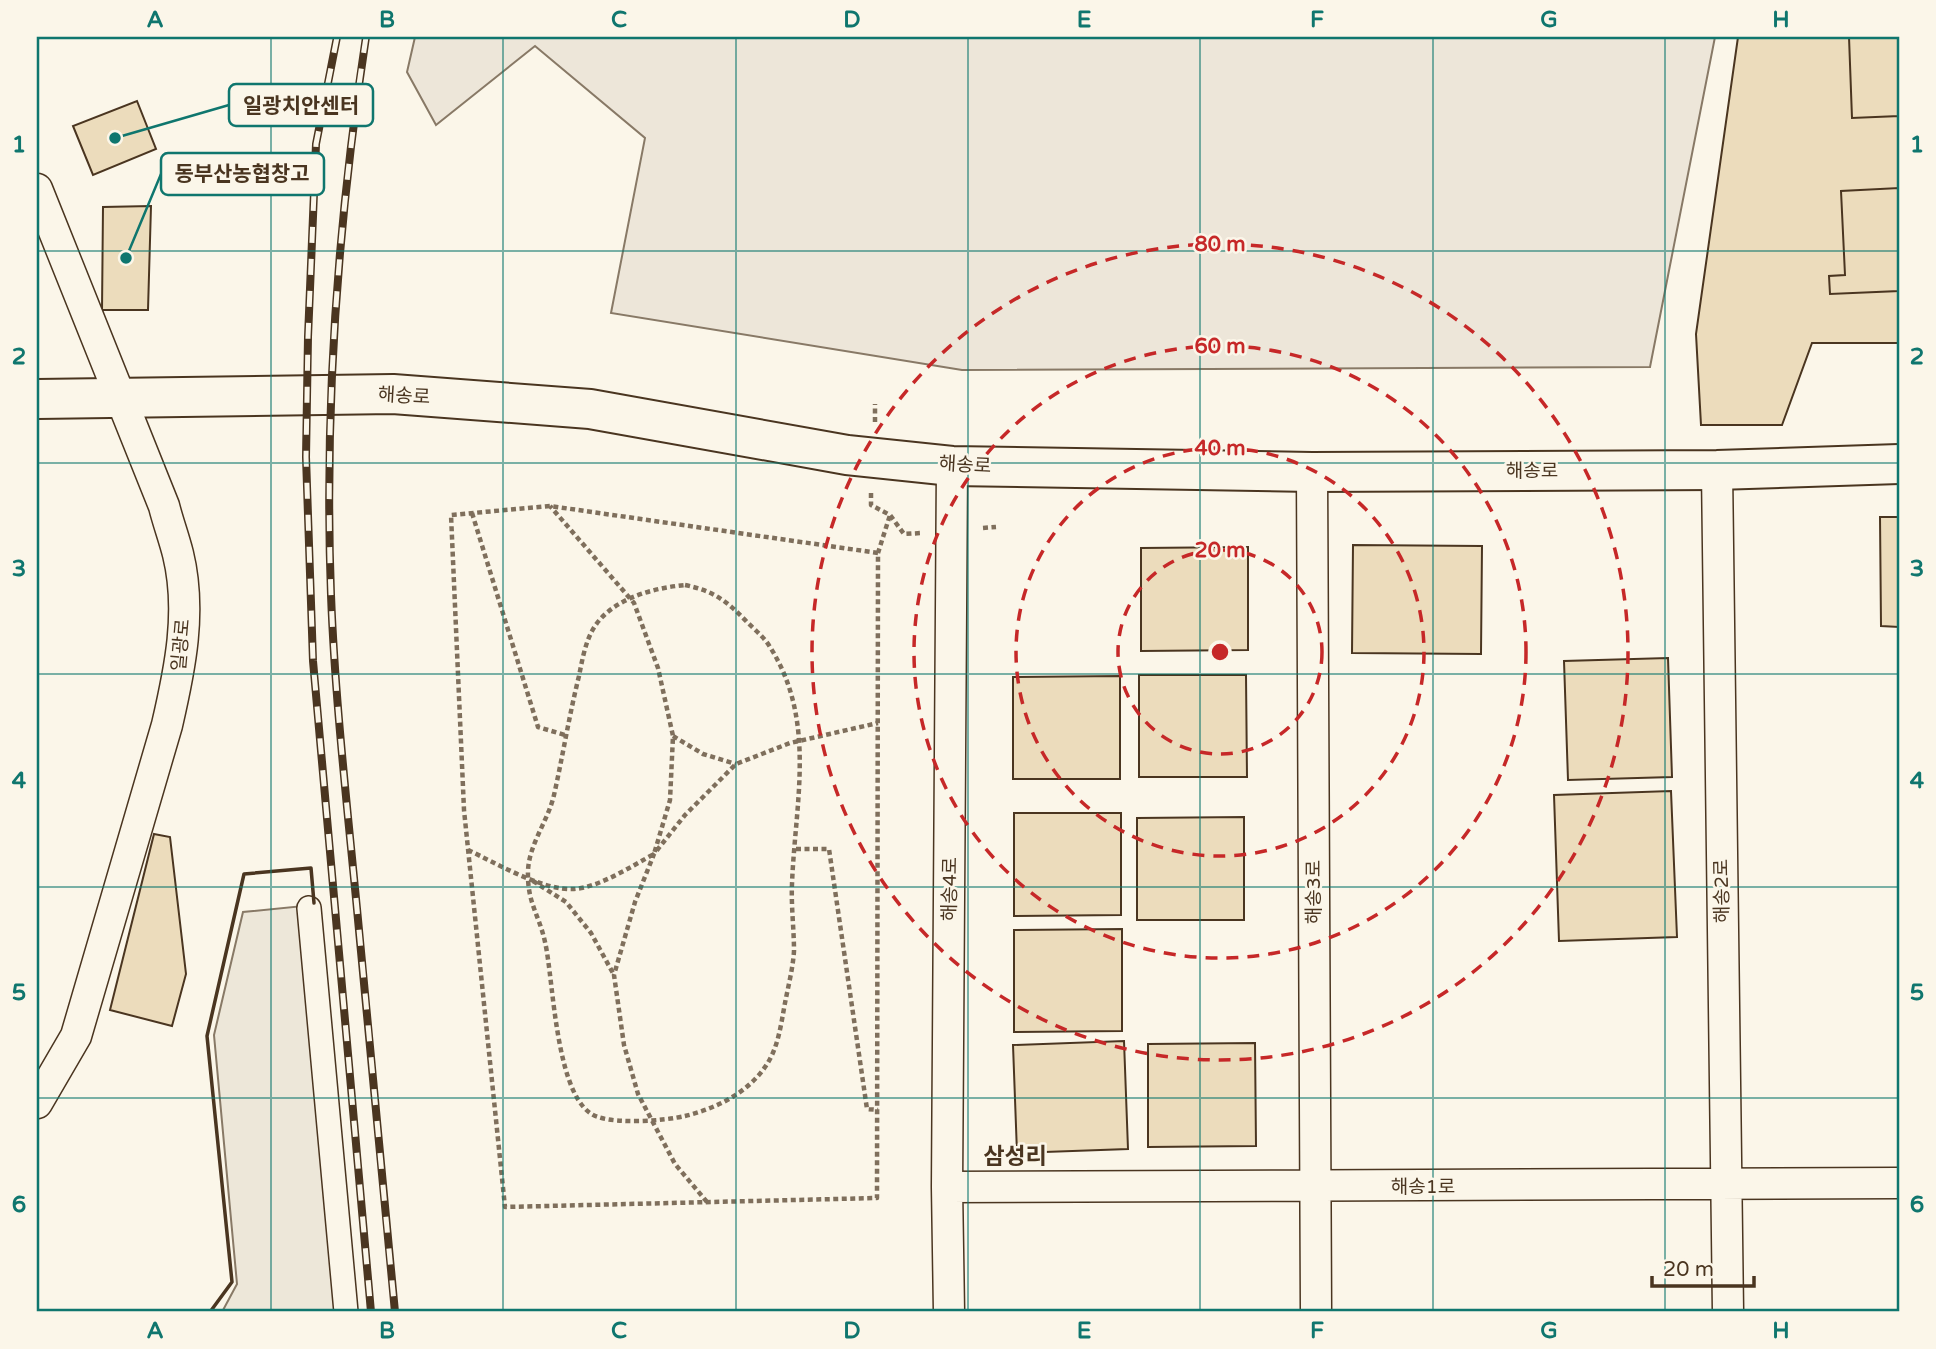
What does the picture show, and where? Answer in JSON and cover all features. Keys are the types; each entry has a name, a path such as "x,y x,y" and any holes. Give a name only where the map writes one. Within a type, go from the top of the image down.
{"street":[{"name":"일광로","path":"37,189 164,506 178,555 183,590 184,634 179,674 167,726 76,1036 37,1103"},
{"name":"해송로","path":"37,399 393,394 590,409 847,455 952,466 1312,472 1717,470 1899,464"},
{"name":"해송4로","path":"949,1312 947,1187 952,466"},
{"name":"해송2로","path":"1717,470 1728,1312"},
{"name":"해송3로","path":"1312,472 1316,1312"},
{"path":"309,908 346,1312"},
{"name":"해송1로","path":"947,1187 1899,1183"}],"path":[{"path":"871,505 890,515 904,534"},
{"path":"878,554 550,506 452,515 464,810 505,1207 877,1198 878,554 890,515"},
{"path":"550,506 634,603 658,668 673,736 670,800 654,854 635,902 614,975"},
{"path":"472,513 538,727 565,735"},
{"path":"685,584 708,589 730,605 769,644 786,677 796,720 801,783 796,849 792,883 794,956 779,1032 771,1057 754,1081 732,1098 704,1111 682,1116 638,1121 597,1117 582,1107 568,1082 550,989 545,942 527,892 528,865 553,799 584,655 592,630 609,611 657,588 685,584"},
{"path":"533,881 574,889 613,877 654,854 685,815 736,764 790,743 878,723"},
{"path":"673,736 703,754 736,764"},
{"path":"796,849 829,849 867,1109 877,1110"},
{"path":"468,850 533,881 566,902 591,933 614,975 624,1045 638,1094 675,1164 707,1202"}],"shaded area":[{"path":"415,37 1715,37 1650,367 962,370 611,313 645,138 535,46 436,125 407,72"},
{"path":"303,906 342,1312 222,1312 237,1284 214,1035 243,912"}],"building":[{"path":"1738,37 1899,37 1899,343 1812,343 1782,425 1701,425 1696,334"},
{"path":"1849,37 1899,37 1899,116 1852,118"},
{"path":"137,101 156,149 93,175 73,126"},
{"path":"1899,188 1899,291 1830,294 1829,276 1845,275 1841,191"},
{"path":"151,206 148,310 102,310 103,207"},
{"path":"1880,517 1899,517 1899,627 1881,626"},
{"path":"1353,545 1482,546 1481,654 1352,653"},
{"path":"1248,547 1248,650 1141,651 1141,548"},
{"path":"1668,658 1672,777 1568,780 1564,661"},
{"path":"1139,675 1246,675 1247,777 1139,777"},
{"path":"1120,676 1120,779 1013,779 1013,677"},
{"path":"1671,791 1677,937 1559,941 1554,795"},
{"path":"1014,813 1121,813 1121,915 1014,916"},
{"path":"1244,817 1244,920 1137,920 1137,818"},
{"path":"154,834 170,837 186,974 172,1026 110,1010"},
{"path":"1122,929 1122,1031 1014,1032 1014,930"},
{"path":"1124,1041 1128,1149 1017,1153 1013,1045"},
{"path":"1255,1043 1256,1146 1148,1147 1148,1044"}],"railway":[{"path":"337,37 316,144 306,457 313,661 371,1312"},
{"path":"366,37 348,175 335,315 329,525 338,712 395,1312"}],"wall":[{"path":"210,1312 232,1282 207,1036 244,874 311,868 314,903"}],"place":[{"name":"일광치안센터","path":"115,138"},
{"name":"동부산농협창고","path":"126,258"}],"district":[{"name":"삼성리","path":"1015,1157"}]}
